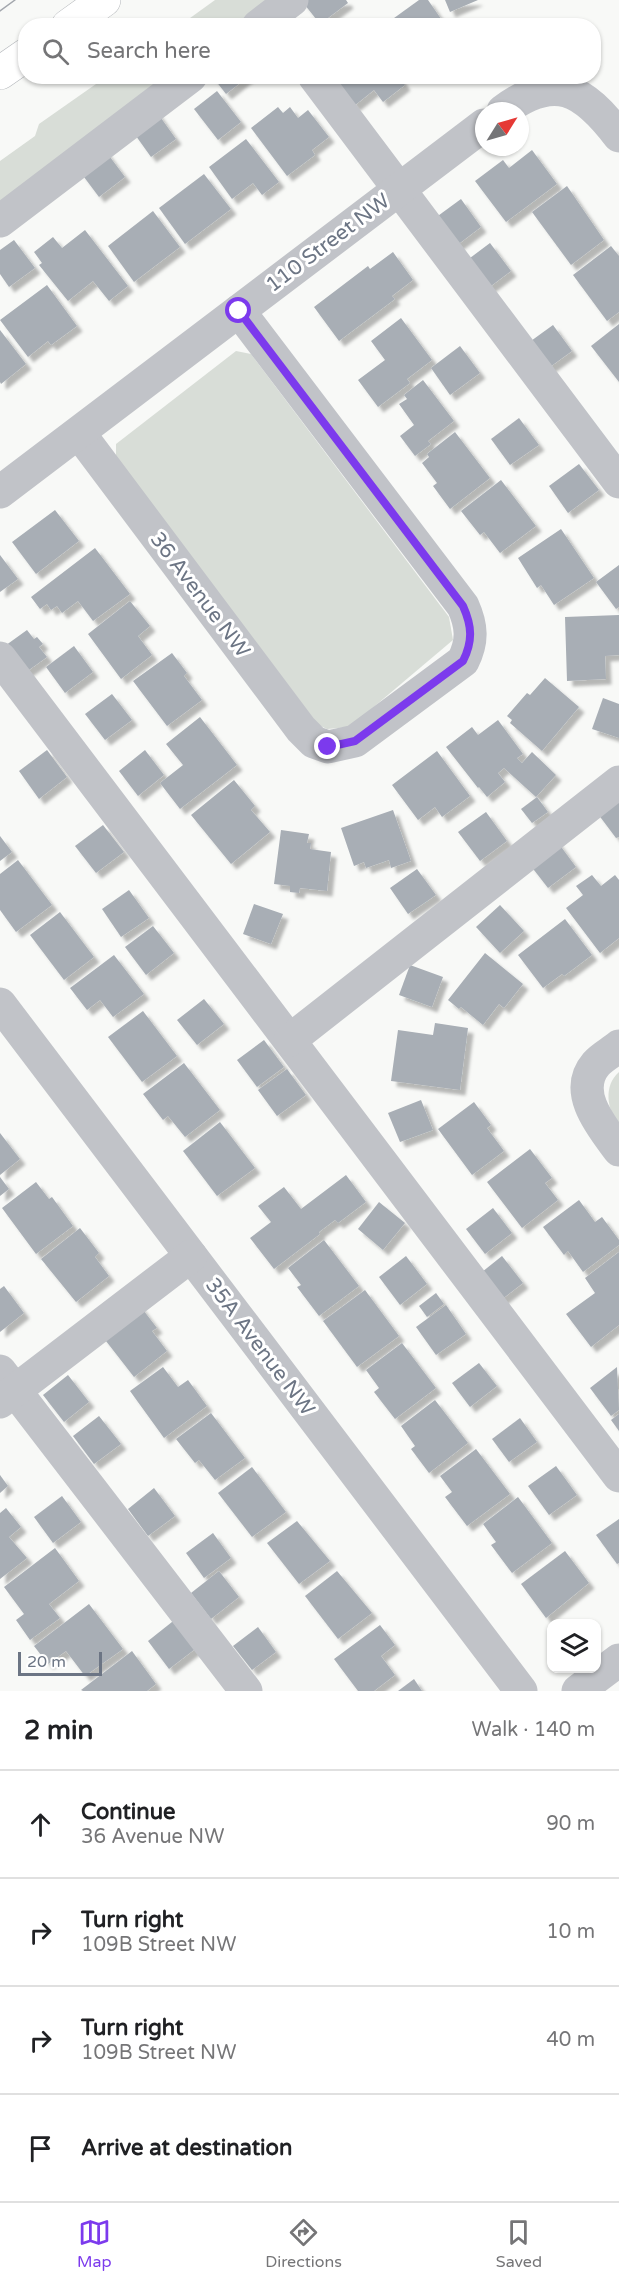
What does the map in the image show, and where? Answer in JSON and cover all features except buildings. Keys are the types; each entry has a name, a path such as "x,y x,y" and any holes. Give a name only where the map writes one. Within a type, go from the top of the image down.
{"main road":[{"path":"79,18 104,0"},
{"path":"0,74 18,61"}],"street":[{"path":"0,221 180,84"},
{"path":"320,84 619,482"},
{"path":"518,102 531,94 562,89 591,102 619,136"},
{"name":"110 Street NW","path":"0,492 475,132"},
{"name":"36 Avenue NW","path":"79,433 301,729 314,742 328,747 355,741 463,661 469,648 471,633 470,622 463,606 239,311"},
{"path":"0,658 619,1476"},
{"path":"290,1040 619,782"},
{"name":"35A Avenue NW","path":"0,1004 521,1691"},
{"path":"619,1046 597,1063 590,1073 587,1088 595,1117 619,1150"},
{"path":"191,1256 5,1388 246,1691"},
{"path":"578,1691 619,1660"}],"shaded area":[{"path":"215,0 283,0 259,18 190,18"},
{"path":"96,84 173,84 0,214 0,161 35,136 39,124"},
{"path":"236,351 251,354 449,617 453,640 350,727 327,729 310,721 116,460 116,444"},
{"path":"619,1072 619,1126 608,1098 611,1084"}],"tram line":[{"path":"0,11 15,0"}],"route":[{"path":"239,311 463,606 470,622 469,648 463,661 355,741 343,746 328,747"}]}
